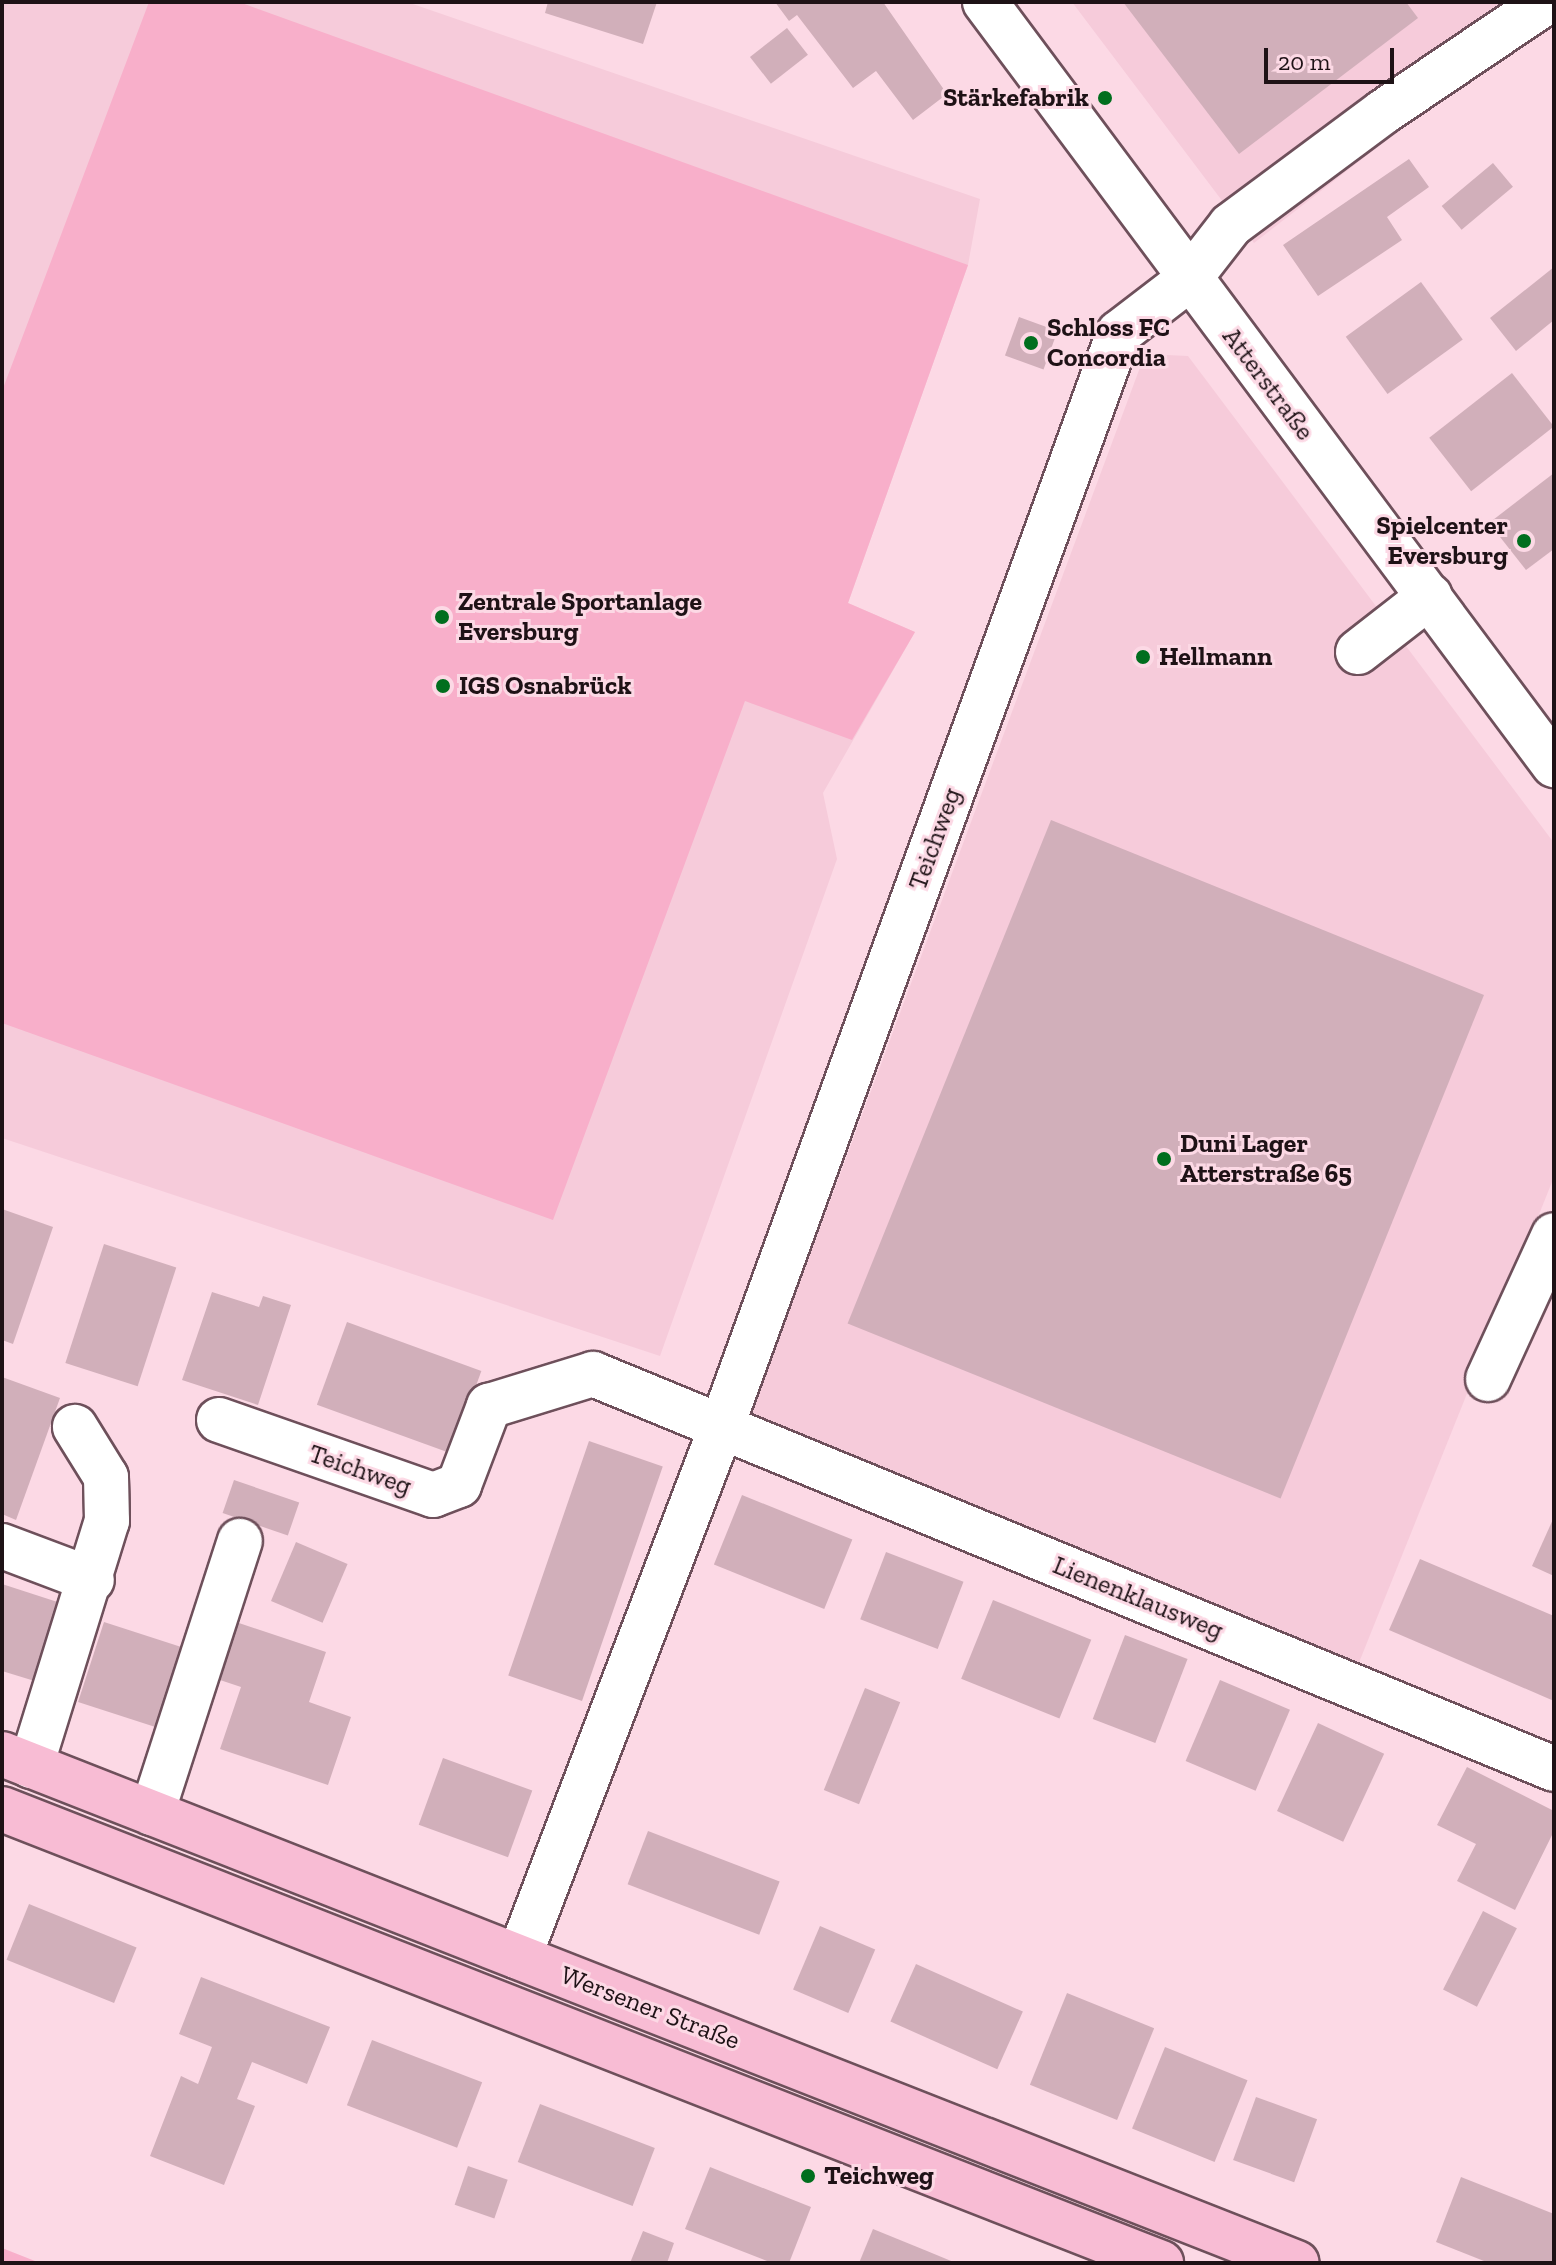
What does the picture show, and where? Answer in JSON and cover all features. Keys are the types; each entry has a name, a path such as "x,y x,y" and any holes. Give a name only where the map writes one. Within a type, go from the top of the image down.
{"main road":[{"name":"Wersener Straße","path":"17,1760 1297,2263"},
{"name":"Wersener Straße","path":"2,1809 1161,2263"}],"street":[{"name":"Atterstraße","path":"985,2 1554,765"},
{"name":"Teichweg","path":"519,1957 721,1428 1119,333 1189,279 1231,225 1383,112 1546,2"},
{"path":"1358,652 1430,596"},
{"path":"1488,1379 1554,1235"},
{"name":"Teichweg","path":"219,1420 433,1495 459,1485 489,1406 593,1374 721,1428"},
{"path":"17,1760 92,1580 107,1521 106,1477 75,1427"},
{"name":"Lienenklausweg","path":"721,1428 1554,1769"},
{"path":"152,1813 240,1541"},
{"path":"2,1546 92,1580"}],"shaded area":[{"name":"Zentrale Sportanlage Eversburg","path":"2,2 407,2 980,199 968,265 848,603 915,632 823,793 837,859 660,1356 2,1138"},
{"name":"Zentrale Sportanlage Eversburg","path":"149,2 239,2 968,265 848,603 915,632 852,740 745,701 553,1220 2,1023 2,391"},
{"path":"1072,2 1554,2 1554,27 1545,17 1254,243"},
{"path":"1145,354 1188,356 1554,843 1554,1177 1358,1665 751,1414"},
{"path":"2,2248 40,2263 2,2263"}],"building":[{"path":"548,2 657,2 643,44 545,13"},
{"path":"775,2 883,2 947,94 913,120 876,71 853,88 797,15 789,21"},
{"path":"1123,2 1406,2 1418,18 1239,154"},
{"path":"787,28 808,55 771,84 750,57"},
{"path":"1409,159 1429,187 1387,217 1402,240 1318,296 1283,245"},
{"path":"1493,163 1513,187 1462,230 1442,206"},
{"path":"1554,267 1554,320 1516,351 1490,318"},
{"path":"1421,282 1463,339 1387,394 1346,337"},
{"name":"Schloss FC Concordia","path":"1019,317 1058,331 1044,370 1005,356"},
{"path":"1512,373 1554,427 1471,491 1429,438"},
{"path":"1554,473 1554,549 1526,570 1489,523"},
{"name":"Duni Lager Atterstraße 65","path":"1051,820 1484,995 1281,1498 848,1323"},
{"path":"2,1209 53,1227 13,1344 2,1340"},
{"path":"104,1244 176,1267 138,1386 65,1363"},
{"path":"212,1292 259,1307 263,1296 291,1305 258,1405 182,1380"},
{"path":"347,1322 481,1371 451,1454 317,1405"},
{"path":"2,1377 60,1398 16,1520 2,1514"},
{"path":"589,1441 663,1466 582,1701 508,1675"},
{"path":"234,1480 299,1502 288,1536 223,1513"},
{"path":"742,1495 852,1540 824,1609 714,1565"},
{"path":"1554,1517 1554,1576 1532,1566"},
{"path":"296,1542 348,1564 323,1623 271,1601"},
{"path":"886,1552 963,1582 938,1649 860,1619"},
{"path":"1420,1559 1554,1616 1554,1701 1389,1630"},
{"path":"2,1584 76,1608 51,1686 2,1671"},
{"path":"993,1600 1091,1640 1059,1719 961,1679"},
{"path":"233,1621 326,1652 309,1702 351,1717 328,1785 220,1749 241,1687 214,1678"},
{"path":"104,1622 191,1650 165,1730 78,1702"},
{"path":"1125,1635 1188,1659 1155,1743 1093,1719"},
{"path":"1220,1680 1290,1710 1256,1791 1186,1761"},
{"path":"865,1688 900,1702 859,1804 824,1790"},
{"path":"1318,1723 1384,1754 1343,1842 1277,1811"},
{"path":"443,1758 532,1790 508,1857 419,1825"},
{"path":"1467,1767 1554,1811 1554,1831 1515,1910 1457,1881 1476,1844 1437,1825"},
{"path":"648,1831 780,1882 759,1935 628,1884"},
{"path":"29,1904 137,1947 114,2003 7,1960"},
{"path":"1483,1911 1517,1928 1477,2007 1443,1989"},
{"path":"820,1926 875,1949 848,2013 793,1990"},
{"path":"916,1964 1023,2012 997,2069 890,2022"},
{"path":"201,1977 330,2027 307,2084 252,2062 237,2099 255,2106 224,2185 150,2156 181,2076 198,2084 212,2047 179,2034"},
{"path":"1067,1993 1154,2028 1117,2120 1030,2085"},
{"path":"372,2040 482,2082 457,2148 347,2105"},
{"path":"1165,2047 1248,2080 1215,2162 1132,2129"},
{"path":"1256,2097 1317,2119 1294,2182 1233,2160"},
{"path":"540,2104 655,2148 633,2206 518,2162"},
{"path":"468,2166 508,2180 494,2218 455,2205"},
{"path":"710,2167 811,2207 789,2263 772,2263 685,2229"},
{"path":"1461,2177 1554,2214 1554,2263 1489,2263 1436,2242"},
{"path":"873,2229 927,2251 956,2263 859,2263"},
{"path":"643,2231 674,2243 667,2263 630,2263"}],"place":[{"name":"Stärkefabrik","path":"1105,98"},
{"name":"Schloss FC Concordia","path":"1031,343"},
{"name":"Spielcenter Eversburg","path":"1524,541"},
{"name":"Zentrale Sportanlage Eversburg","path":"442,617"},
{"name":"Hellmann","path":"1143,657"},
{"name":"IGS Osnabrück","path":"443,686"},
{"name":"Duni Lager Atterstraße 65","path":"1164,1159"},
{"name":"Teichweg","path":"808,2176"}]}
